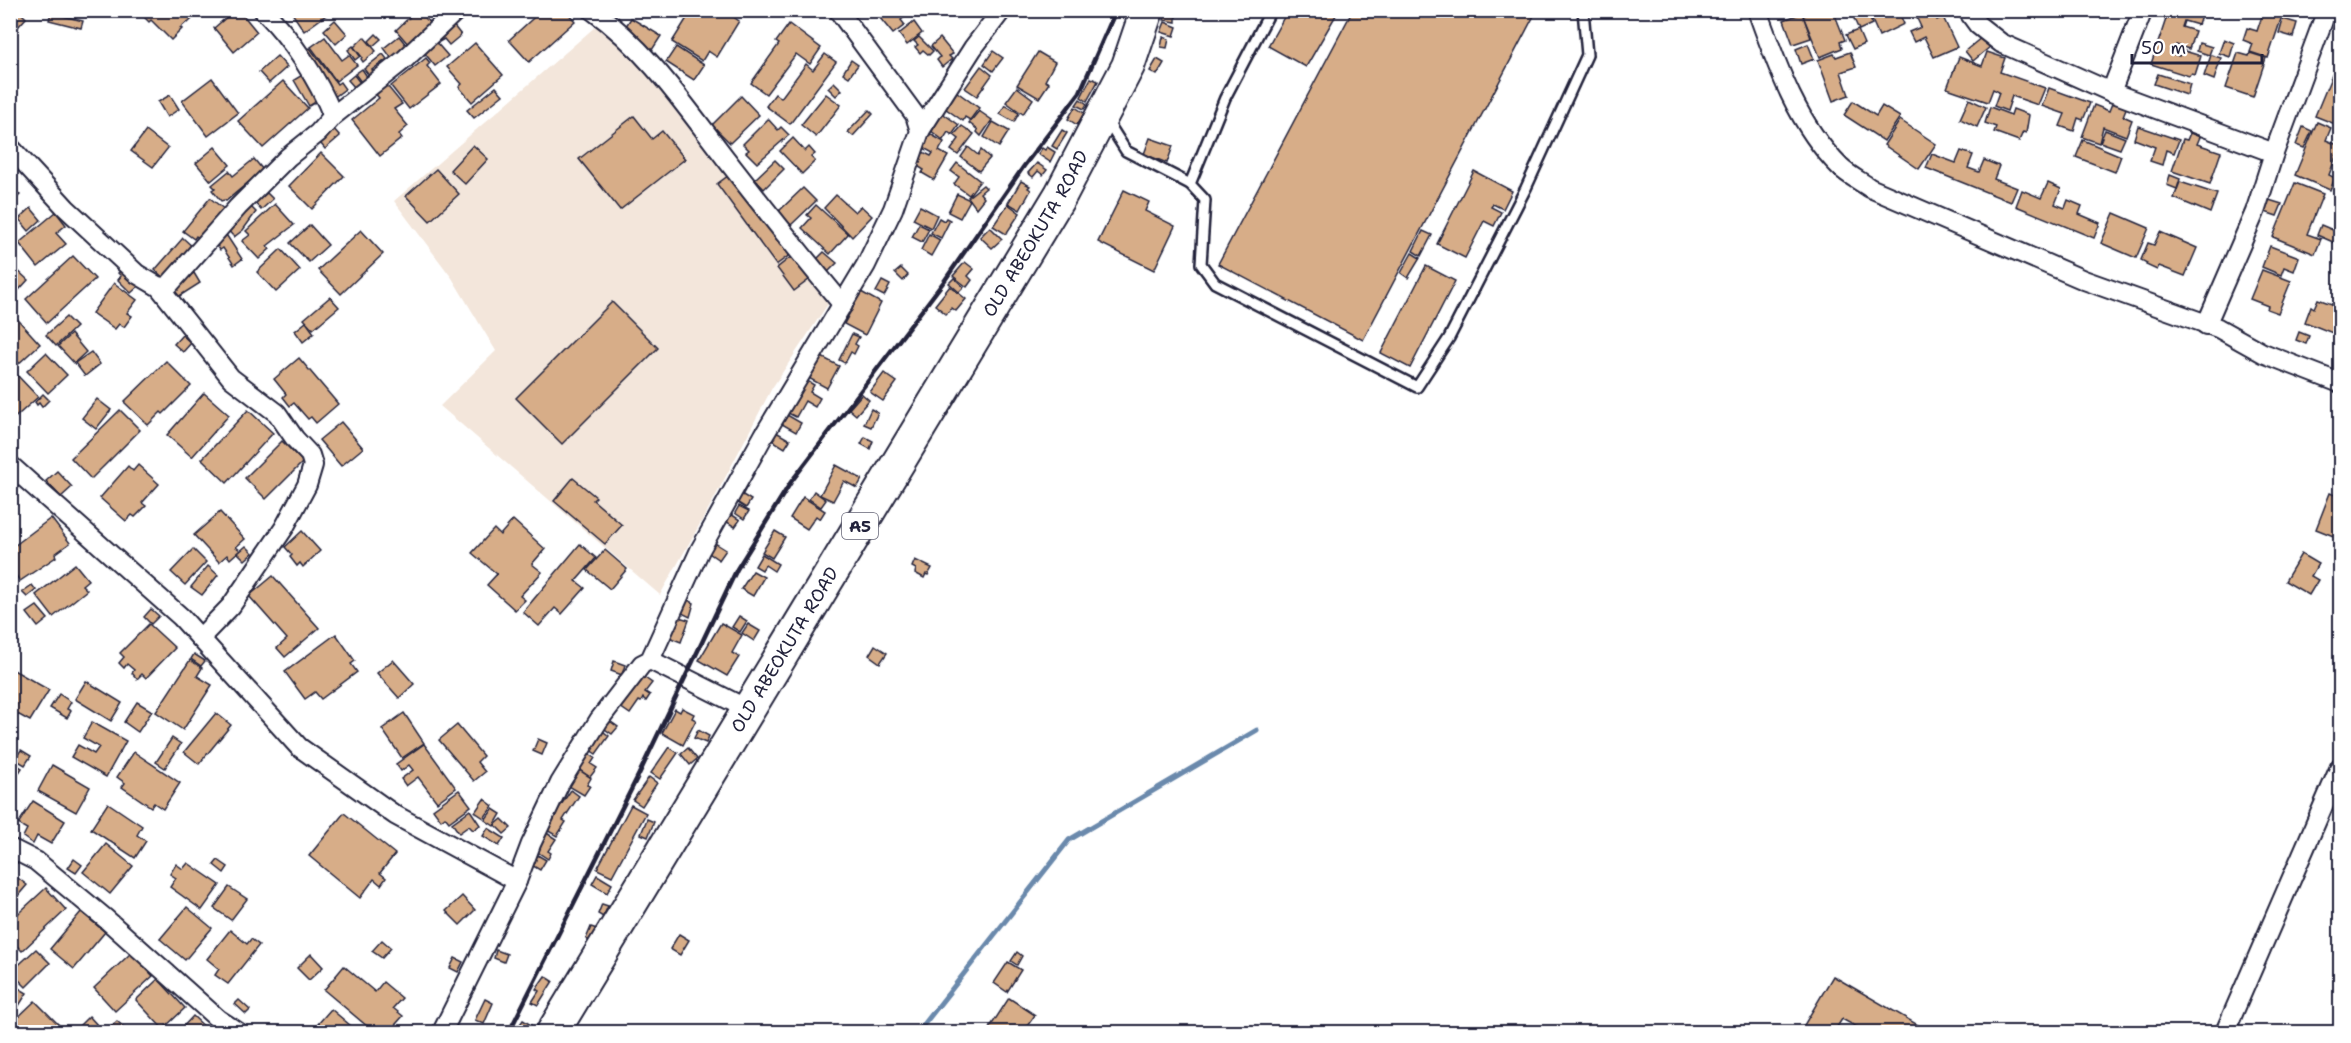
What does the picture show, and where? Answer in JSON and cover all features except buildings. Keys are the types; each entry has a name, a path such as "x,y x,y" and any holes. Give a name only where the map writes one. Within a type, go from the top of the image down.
{"highway":[{"name":"OLD ABEOKUTA ROAD","path":"555,1032 1061,194 1128,66 1147,10"}],"street":[{"path":"263,10 288,39 312,75 333,116"},
{"path":"159,287 168,286 238,207 288,157 318,133 333,116 405,59 458,10"},
{"path":"592,10 643,54 680,96 766,211 843,305"},
{"path":"838,10 915,115 920,131"},
{"path":"442,1032 518,882 531,844 560,783 599,720 642,664 650,660 706,540 764,435 866,265 892,209 920,131 973,48 1002,10"},
{"path":"1757,10 1772,53 1801,116 1821,146 1842,169 1870,188 2084,280 2218,328 2263,353 2340,383"},
{"path":"1967,10 1978,25 2001,43 2111,92 2274,153"},
{"path":"2111,92 2143,10"},
{"path":"2206,325 2255,212 2274,153 2327,10"},
{"path":"10,147 66,208 137,274 159,287 231,378 277,413 295,439 310,455 312,461 307,484 284,528 231,606 200,638"},
{"path":"10,465 180,617 299,747 395,815 518,882"},
{"path":"650,660 749,710"},
{"path":"2225,1032 2340,767"},
{"path":"10,848 36,861 106,919 218,1019 238,1032"}],"lane":[{"path":"1190,184 1225,98 1271,10"},
{"path":"1103,114 1126,151 1190,184 1205,200 1201,264 1215,283 1417,387 1449,338 1516,208 1587,55 1583,10"}],"shaded area":[{"path":"603,20 638,53 832,298 772,388 714,499 660,595 440,406 496,351 452,278 394,201"}],"waterway":[{"path":"918,1032 1069,840 1257,730"}],"railway":[{"path":"509,1032 639,774 737,569 791,482 945,280 1024,166 1080,92 1116,10"}]}
